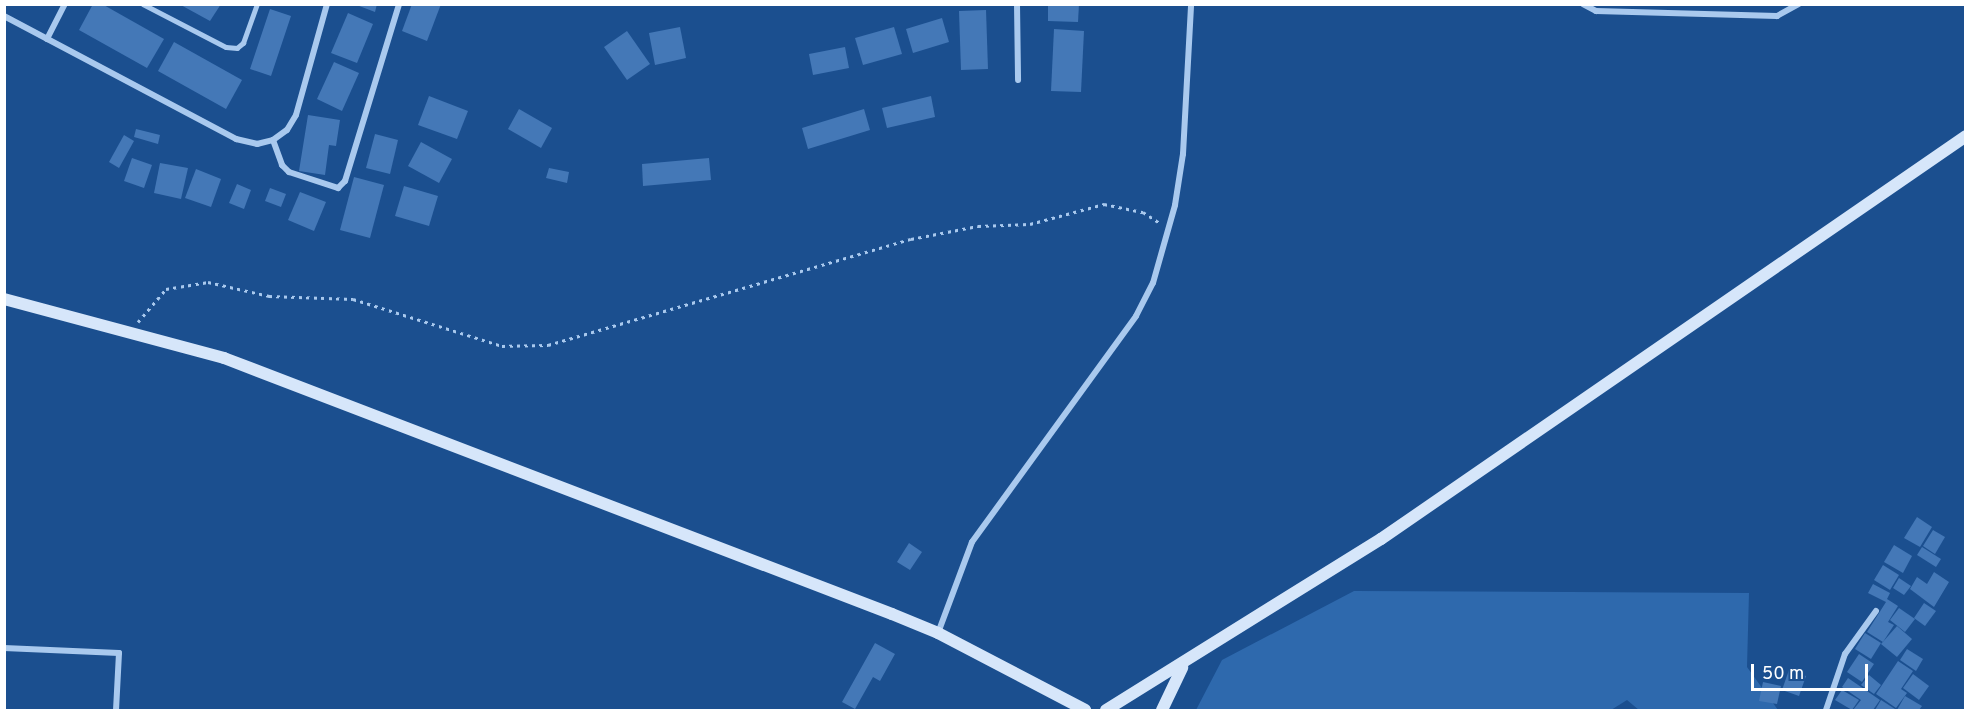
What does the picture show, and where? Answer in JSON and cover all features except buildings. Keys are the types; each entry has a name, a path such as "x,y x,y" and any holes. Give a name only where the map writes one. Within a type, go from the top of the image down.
{"street":[{"path":"46,39 65,4"},
{"path":"4,16 236,139 257,144 273,140 287,130 296,115 327,4"},
{"path":"273,140 282,165 289,172 338,188 345,181 399,4"},
{"path":"1017,4 1018,80"},
{"path":"938,633 972,542 1136,316 1153,283 1169,229 1183,154 1191,4"},
{"path":"1583,4 1596,11 1777,16 1799,4"},
{"path":"1106,711 1184,665 1381,539 1965,136"},
{"path":"4,299 224,358 938,633 1085,711"},
{"path":"1826,711 1845,654 1876,611"},
{"path":"4,648 119,653 116,711"},
{"path":"1162,711 1184,665"}],"lane":[{"path":"143,4 226,47 237,48 243,43 257,4"}],"path":[{"path":"130,333 166,289 208,282 269,296 353,299 502,346 548,345 911,239 978,226 1030,224 1104,204 1143,212 1169,229"}],"shaded area":[{"path":"1354,591 1749,593 1747,667 1778,710 1639,710 1627,700 1611,710 1196,710 1222,660"}]}
